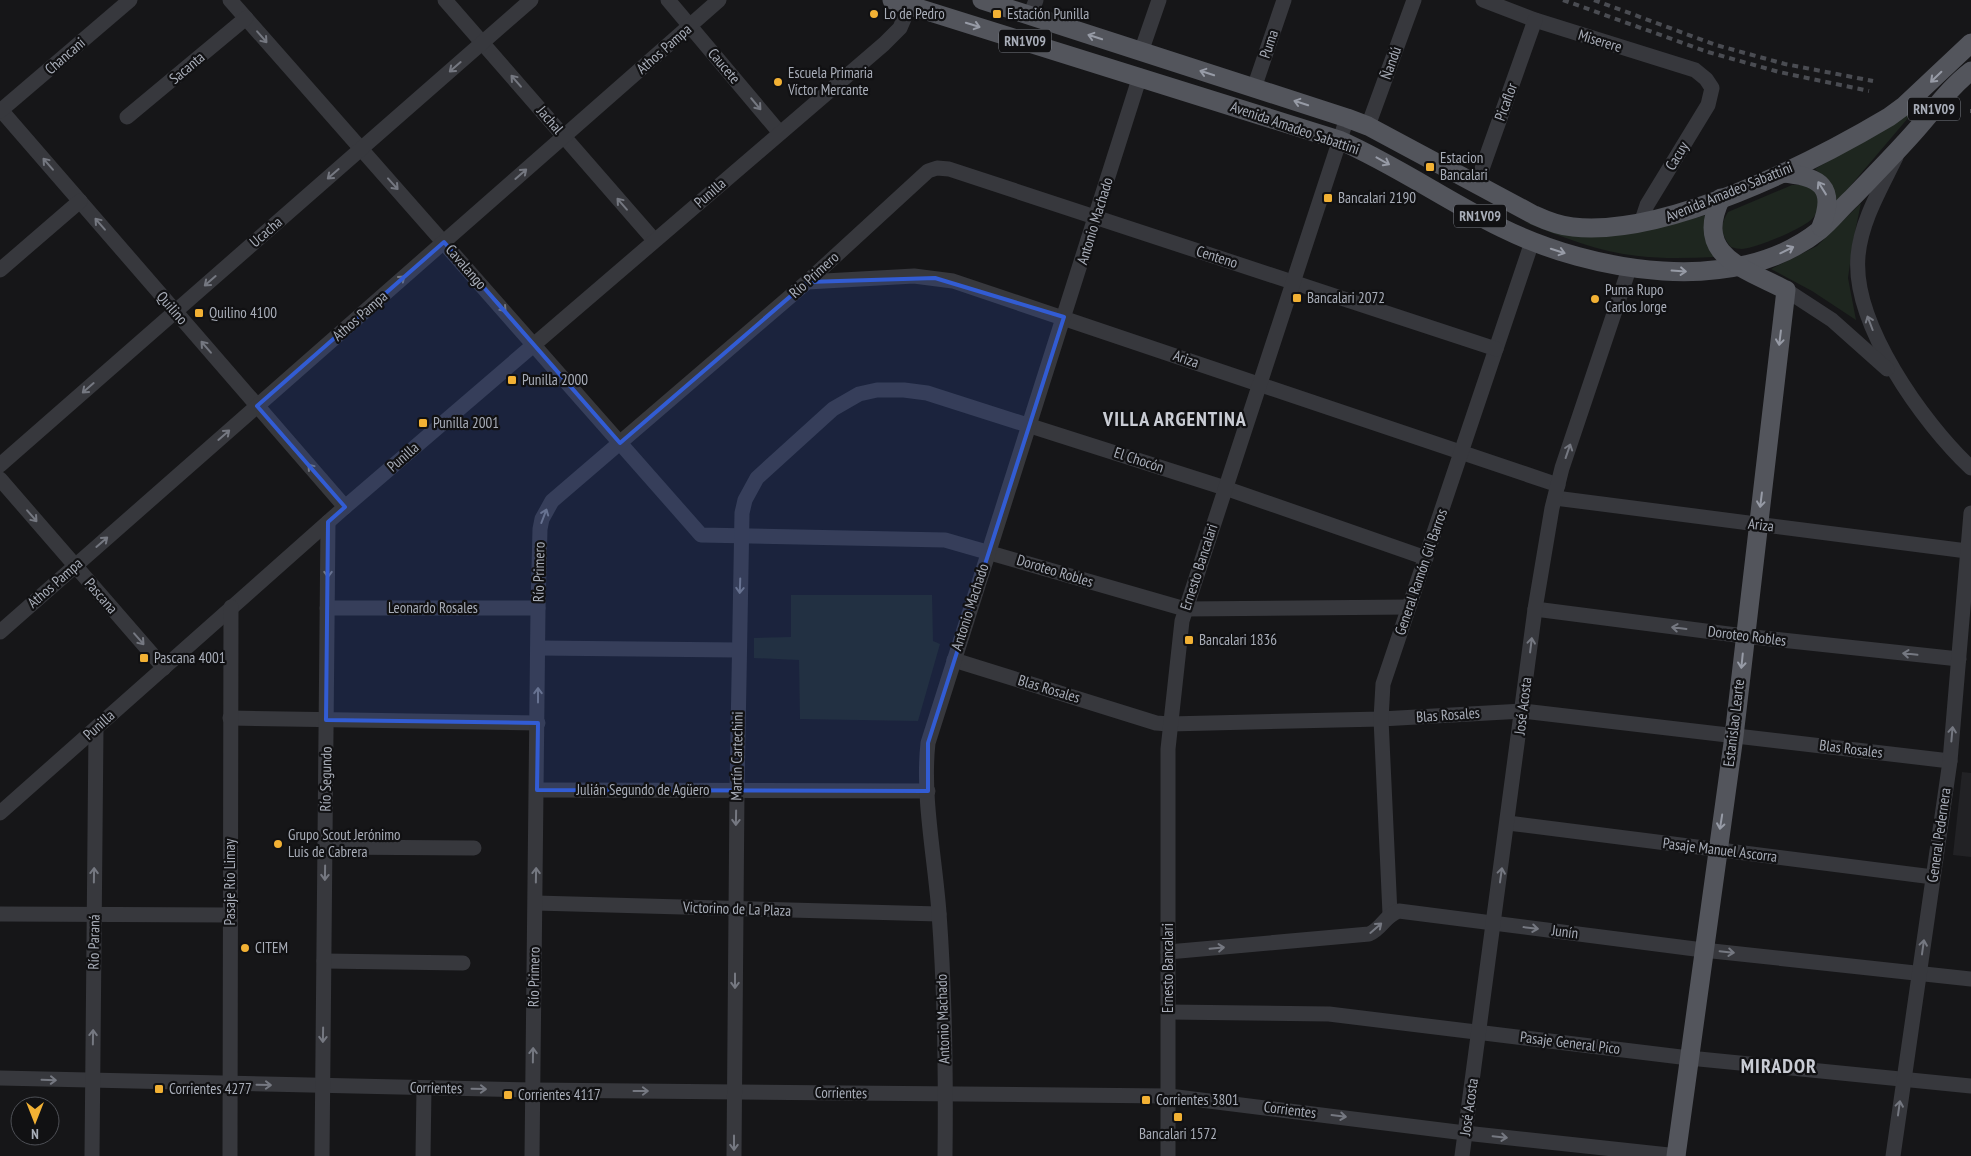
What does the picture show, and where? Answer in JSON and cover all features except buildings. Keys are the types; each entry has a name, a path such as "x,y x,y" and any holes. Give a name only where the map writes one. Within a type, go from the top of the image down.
{"main road":[{"name":"Avenida Amadeo Sabattini","path":"892,0 911,3 1339,140 1368,153 1502,228 1532,242 1596,261 1693,272 1741,266 1788,250 1820,230 1900,149 1955,85 1971,71"},
{"name":"Avenida Amadeo Sabattini","path":"982,0 1033,8 1141,52 1368,126 1534,215 1553,224 1573,227 1598,228 1661,220 1782,173 1872,127 1896,112 1971,43"},
{"path":"1782,173 1804,174 1816,179 1825,188 1827,208 1820,230"},
{"path":"1721,198 1711,224 1712,235 1720,251 1741,266 1786,290"},
{"name":"Estanislao Learte","path":"1677,1156 1688,1058 1734,736 1744,636 1786,290"}],"street":[{"name":"Chancani","path":"0,110 130,0"},
{"name":"Cavalango","path":"230,0 701,536"},
{"name":"Jachal","path":"445,0 654,240"},
{"name":"Ucacha","path":"0,464 531,0"},
{"name":"Caucete","path":"668,0 780,133"},
{"name":"Athos Pampa","path":"0,632 718,0"},
{"path":"1141,52 1159,0"},
{"name":"Puma","path":"1254,88 1284,0"},
{"name":"Ñandú","path":"1368,126 1414,0"},
{"name":"Miserere","path":"1483,0 1535,20 1695,70 1706,79 1712,88"},
{"name":"Punilla","path":"0,813 345,507 893,36 911,3"},
{"name":"Sacanta","path":"127,117 246,18"},
{"name":"Picaflor","path":"1477,183 1535,20"},
{"name":"Antonio Machado","path":"945,1156 946,1094 939,914 926,770 928,742 1140,76"},
{"name":"Cacuy","path":"1642,223 1647,205 1708,105 1712,88"},
{"name":"Quilino","path":"0,110 345,507"},
{"name":"Ernesto Bancalari","path":"1168,1156 1169,724 1185,609 1347,118"},
{"path":"1900,149 1863,231 1857,274 1868,320 1880,346 1901,382 1949,446 1971,468"},
{"name":"Centeno","path":"937,168 949,169 1496,349"},
{"name":"Río Primero","path":"532,1156 538,608 540,529 547,508 807,282 928,171 937,168"},
{"path":"0,270 80,201"},
{"name":"General Ramón Gil Barros","path":"1390,914 1381,719 1383,684 1532,242"},
{"name":"José Acosta","path":"1462,1156 1508,823 1535,609 1556,491 1630,266"},
{"name":"Ariza","path":"807,282 899,276 935,278 1064,317 1461,453 1556,491 1758,525 1967,551"},
{"path":"1786,290 1839,325 1901,382"},
{"name":"El Chocón","path":"848,400 876,390 904,390 927,393 1224,488 1426,558"},
{"name":"Martín Cartechini","path":"734,1156 738,650 742,513 757,478 823,416 848,400"},
{"name":"Pascana","path":"0,479 164,668"},
{"name":"General Pedernera","path":"1893,1156 1950,761 1971,513"},
{"name":"Río Segundo","path":"322,1156 328,522"},
{"name":"Doroteo Robles","path":"701,536 935,539 988,551 1185,609 1409,607"},
{"name":"Pasaje Río Limay","path":"230,1156 232,1084 230,718 232,607"},
{"name":"Leonardo Rosales","path":"327,608 538,608"},
{"name":"Doroteo Robles","path":"1535,609 1744,636 1959,659"},
{"path":"538,648 738,650"},
{"name":"Blas Rosales","path":"954,660 1156,723 1381,719 1522,711 1950,761"},
{"path":"230,718 538,723"},
{"name":"Río Paraná","path":"92,1156 96,728"},
{"name":"Julián Segundo de Agüero","path":"537,790 928,791"},
{"name":"Pasaje Manuel Ascorra","path":"1508,823 1933,877"},
{"path":"325,847 474,848"},
{"name":"Victorino de La Plaza","path":"536,903 939,914"},
{"name":"Junín","path":"1390,914 1408,912 1703,950 1971,978"},
{"path":"0,914 230,915"},
{"path":"1168,952 1369,934 1376,931 1390,914"},
{"path":"324,961 463,963"},
{"name":"Pasaje General Pico","path":"1168,1012 1329,1014 1688,1058 1971,1086"},
{"name":"Corrientes","path":"0,1078 92,1082 533,1090 1169,1096 1465,1133 1677,1156"},
{"path":"422,1156 424,1088"}],"highlighted area":[{"path":"444,242 620,443 807,282 935,278 1064,317 928,743 928,791 537,790 538,723 326,720 328,522 345,507 257,406"}],"shaded area":[{"path":"1914,111 1835,204 1829,182 1815,169"},
{"path":"1792,185 1809,186 1817,192 1820,200 1819,205 1811,220 1767,242 1742,249 1731,247 1722,230 1723,222 1728,212"},
{"path":"1861,203 1848,278 1856,320 1812,291 1771,269 1817,246"},
{"path":"1706,215 1705,237 1715,257 1667,258 1623,254 1580,243 1524,222 1577,234 1610,236 1651,229"},
{"path":"791,595 932,595 933,641 940,644 918,721 800,719 799,660 754,658 754,638 791,637"},
{"path":"1962,772 1971,773 1971,857 1953,855"}],"railway":[{"path":"1563,0 1708,52 1779,72 1869,91"},
{"path":"1594,0 1716,45 1785,64 1873,81"}],"place":[{"name":"Lo de Pedro","path":"874,14"},
{"name":"Estación Punilla","path":"997,14"},
{"name":"Escuela Primaria Víctor Mercante","path":"778,82"},
{"name":"Estacion Bancalari","path":"1430,167"},
{"name":"Bancalari 2190","path":"1328,198"},
{"name":"Bancalari 2072","path":"1297,298"},
{"name":"Puma Rupo Carlos Jorge","path":"1595,299"},
{"name":"Quilino 4100","path":"199,313"},
{"name":"Punilla 2000","path":"512,380"},
{"name":"Punilla 2001","path":"423,423"},
{"name":"Bancalari 1836","path":"1189,640"},
{"name":"Pascana 4001","path":"144,658"},
{"name":"Grupo Scout Jerónimo Luis de Cabrera","path":"278,844"},
{"name":"CITEM","path":"245,948"},
{"name":"Corrientes 4277","path":"159,1089"},
{"name":"Corrientes 4117","path":"508,1095"},
{"name":"Corrientes 3801","path":"1146,1100"},
{"name":"Bancalari 1572","path":"1178,1117"}],"district":[{"name":"VILLA ARGENTINA","path":"1175,419"},
{"name":"MIRADOR","path":"1779,1066"}]}
